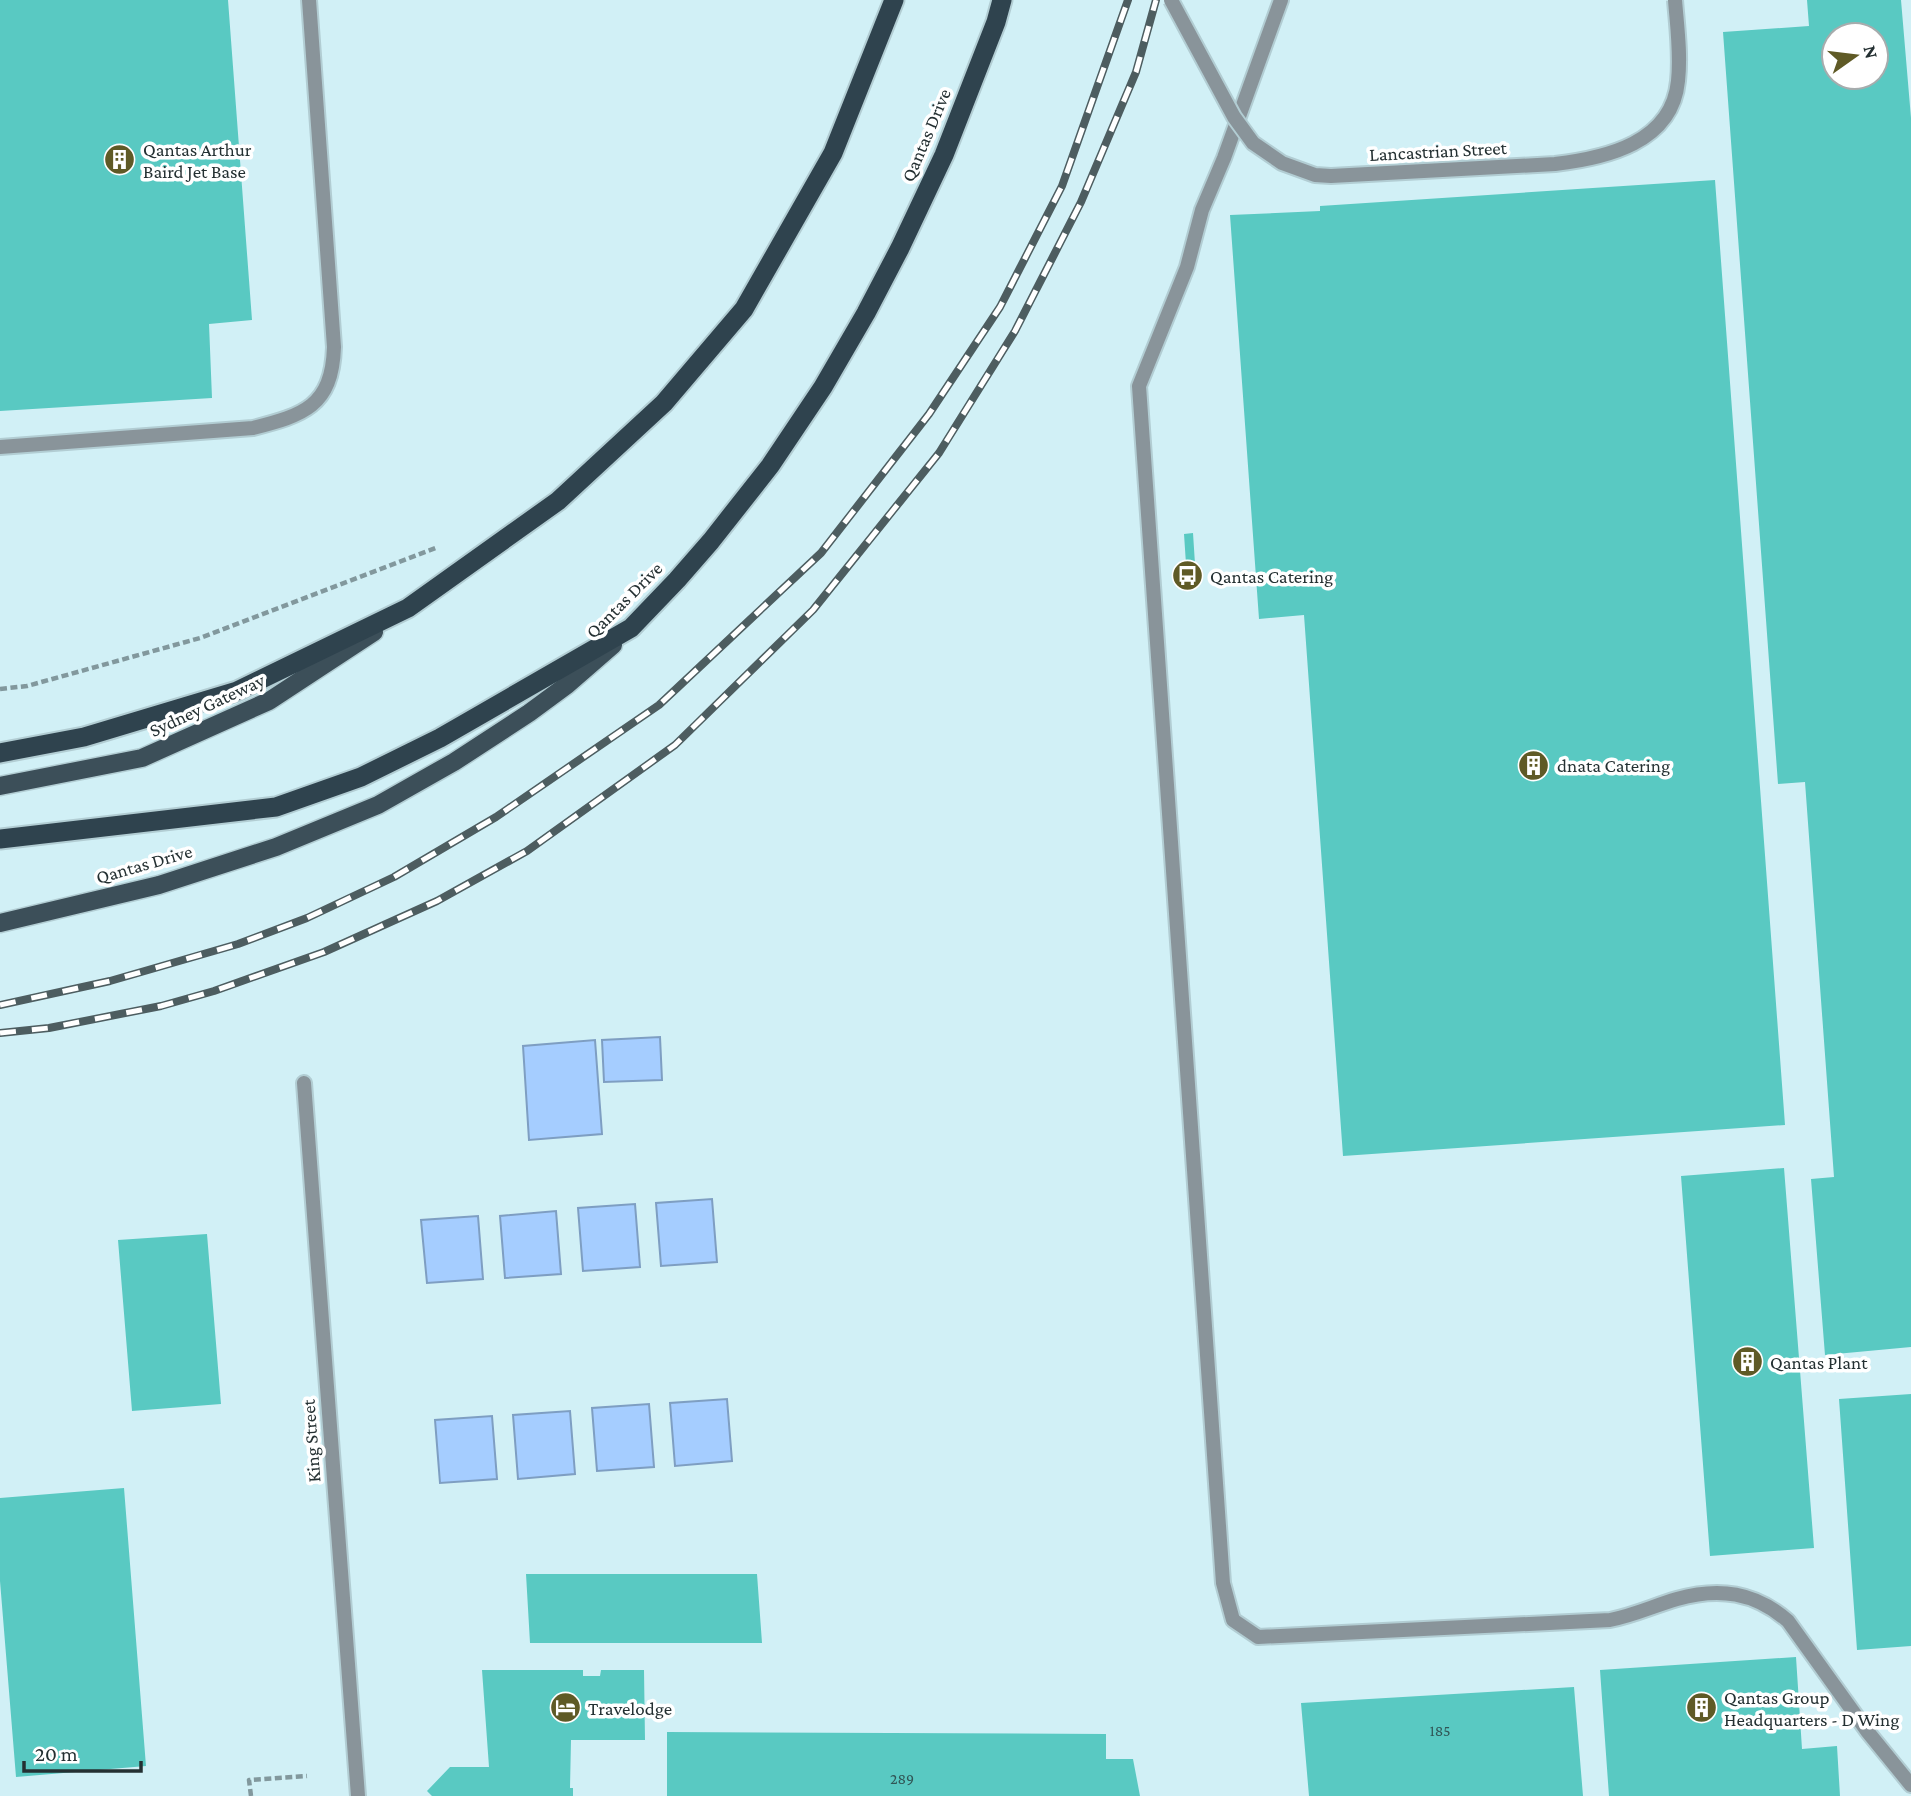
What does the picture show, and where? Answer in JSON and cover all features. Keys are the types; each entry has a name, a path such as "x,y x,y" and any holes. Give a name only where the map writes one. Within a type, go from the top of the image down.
{"highway":[{"path":"0,753 83,737 237,691 408,608 558,501 664,404 744,309 833,153 894,0"},
{"name":"Qantas Drive","path":"631,628 711,541 770,466 824,387 900,248 944,155 1002,0"},
{"path":"0,839 276,807 361,778 429,743 631,628"}],"main road":[{"name":"Sydney Gateway","path":"0,786 142,758 269,701 408,608"},
{"name":"Qantas Drive","path":"0,923 159,885 276,848 378,806 454,762 529,713 566,685 631,628"}],"street":[{"path":"0,447 253,428 304,412 321,394 331,373 334,347 309,0"},
{"name":"Lancastrian Street","path":"1171,0 1234,117 1254,143 1282,163 1315,175 1331,176 1555,164 1588,160 1623,149 1653,130 1664,117 1675,95 1679,70 1675,0"},
{"path":"1282,0 1229,146 1202,210 1187,267 1139,386 1223,1583 1233,1620 1258,1637 1610,1620 1695,1595 1737,1594 1762,1602 1788,1621 1860,1720 1911,1784"},
{"name":"King Street","path":"304,1083 358,1796"}],"path":[{"path":"0,689 27,686 200,638 440,546"},
{"path":"251,1796 249,1780 307,1776"}],"water":[{"path":"660,1037 662,1080 604,1082 602,1040"},
{"path":"595,1040 602,1134 529,1140 523,1046"},
{"path":"712,1199 717,1262 661,1266 656,1203"},
{"path":"635,1204 640,1267 583,1271 578,1208"},
{"path":"556,1211 561,1274 505,1278 500,1216"},
{"path":"478,1216 483,1279 427,1283 421,1220"},
{"path":"727,1399 732,1461 675,1466 670,1403"},
{"path":"649,1404 654,1467 597,1471 592,1408"},
{"path":"570,1411 575,1474 518,1479 513,1415"},
{"path":"492,1416 497,1479 440,1483 435,1420"}],"building":[{"name":"Qantas Arthur Baird Jet Base","path":"0,0 228,0 252,320 209,324 212,398 0,411"},
{"path":"1807,0 1901,0 1911,118 1911,1347 1825,1355 1811,1179 1834,1177 1805,782 1778,784 1723,32 1809,26"},
{"name":"dnata Catering","path":"1715,180 1785,1125 1343,1156 1304,615 1259,619 1230,215 1320,211 1320,206"},
{"path":"1193,533 1195,564 1186,564 1184,534"},
{"name":"Qantas Plant","path":"1784,1168 1814,1548 1710,1556 1681,1176"},
{"path":"207,1234 221,1404 132,1411 118,1240"},
{"path":"1911,1394 1911,1646 1857,1650 1839,1399"},
{"path":"124,1488 146,1766 16,1777 0,1581 0,1498"},
{"path":"526,1574 757,1574 762,1643 530,1643"},
{"name":"Qantas Group Headquarters - D Wing","path":"1796,1657 1802,1749 1837,1746 1840,1796 1609,1796 1600,1670"},
{"name":"Travelodge","path":"482,1670 583,1670 583,1676 600,1676 601,1670 644,1670 645,1740 571,1740 570,1788 573,1788 573,1796 432,1796 427,1791 450,1767 489,1767"},
{"path":"1574,1687 1583,1796 1309,1796 1301,1703"},
{"path":"667,1732 1106,1734 1106,1759 1133,1759 1140,1796 667,1796"}],"railway":[{"path":"0,1005 110,981 238,944 307,918 394,877 496,817 659,705 821,553 929,414 1000,307 1062,186 1128,0"},
{"path":"0,1033 49,1028 161,1006 214,991 324,952 437,901 527,851 675,745 813,610 939,453 1015,331 1081,202 1136,72 1156,0"}],"place":[{"name":"Qantas Arthur Baird Jet Base","path":"120,160"},
{"name":"Qantas Catering","path":"1187,576"},
{"name":"dnata Catering","path":"1534,765"},
{"name":"Qantas Plant","path":"1747,1362"},
{"name":"Travelodge","path":"565,1708"},
{"name":"Qantas Group Headquarters - D Wing","path":"1701,1708"}]}
